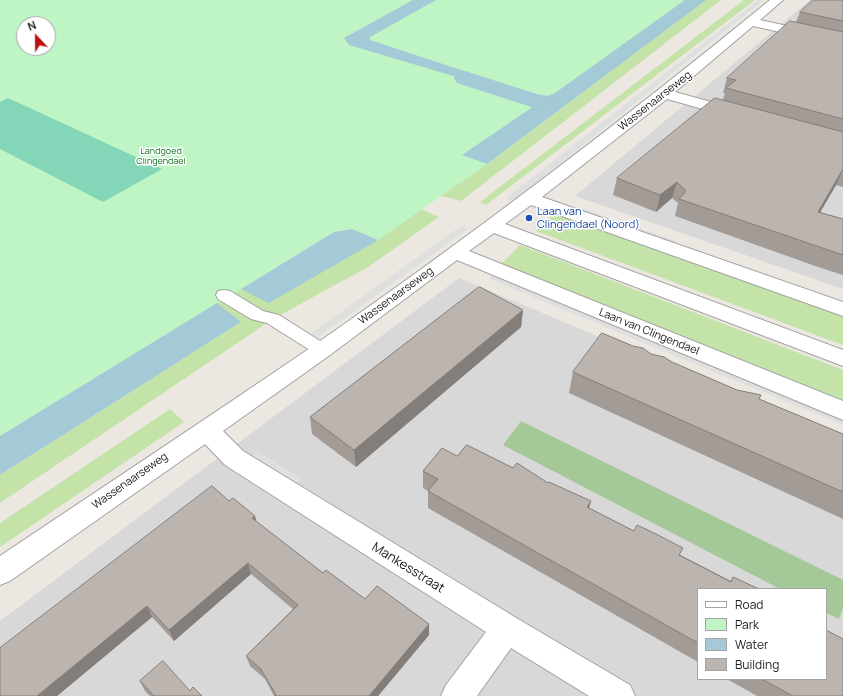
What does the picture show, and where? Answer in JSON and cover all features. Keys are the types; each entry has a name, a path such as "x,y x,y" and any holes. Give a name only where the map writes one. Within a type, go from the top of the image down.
{"street":[{"name":"Wassenaarseweg","path":"0,572 322,350 491,224 529,198 664,94 777,0"},
{"path":"752,22 843,42"},
{"path":"664,94 746,116"},
{"path":"529,198 843,309"},
{"path":"491,224 843,358"},
{"name":"Laan van Clingendael","path":"455,252 843,411"},
{"name":"Mankesstraat","path":"206,429 234,458 507,629 619,696"},
{"path":"457,696 507,629"}],"lane":[{"path":"224,295 257,315 273,319 322,350"}],"shaded area":[{"path":"758,0 764,0 513,201 506,198"},
{"path":"810,0 843,0 843,289 575,196"},
{"path":"578,207 676,241 673,244 575,210"},
{"path":"461,226 468,229 317,338 310,334"},
{"path":"493,274 843,418 843,425 489,279"},
{"path":"459,278 843,439 843,696 0,696 0,621"},
{"path":"257,451 302,479 296,484 251,457"}],"green space":[{"name":"Landgoed Clingendael","path":"0,0 705,0 487,164 378,240 352,229 334,232 0,436"},
{"path":"705,0 721,0 461,201 441,196 487,164"},
{"path":"744,0 755,0 486,205 480,202"},
{"path":"8,98 162,169 103,202 0,149 0,102"},
{"path":"0,184 241,289 378,240 421,209 439,217 368,267 273,319 0,503 0,475 241,322"},
{"path":"555,212 843,316 843,345 536,231"},
{"path":"520,245 843,370 843,406 499,266"},
{"path":"170,409 184,422 0,547 0,523"},
{"path":"521,421 843,580 843,608 839,619 827,613 827,588 778,588 503,445"}],"water":[{"path":"413,0 436,0 370,37 370,40 528,92 547,96 555,93 685,0 706,0 487,164 462,155 537,104 534,100 349,45 344,38"},
{"path":"352,229 378,240 269,303 241,289 334,232"},
{"path":"217,303 241,322 0,475 0,436"}],"building":[{"path":"813,0 843,0 843,21 800,12"},
{"path":"790,21 843,32 843,119 726,88 736,80 727,78"},
{"path":"715,98 843,132 843,169 818,212 843,219 843,255 679,199 686,191 677,182 660,195 617,178"},
{"path":"480,287 523,310 354,450 310,417 476,289"},
{"path":"602,333 633,346 643,348 651,354 664,357 672,362 737,390 761,395 759,399 843,434 843,492 573,372"},
{"path":"467,445 513,468 517,463 548,483 549,482 591,501 587,507 634,531 637,525 683,548 679,555 731,582 733,577 757,588 697,588 697,642 428,491 438,479 423,471 442,448 457,456"},
{"path":"212,486 229,501 233,498 255,516 252,518 323,573 326,570 365,599 377,586 429,624 369,696 275,696 276,695 261,669 246,656 298,605 248,563 169,630 147,606 37,696 0,696 0,648"},
{"path":"827,631 843,639 843,696 793,696 764,680 827,680"},
{"path":"163,661 190,691 193,687 202,696 154,696 140,681"}],"waterway":[{"path":"465,78 550,106"}],"place":[{"name":"Laan van Clingendael (Noord)","path":"529,218"}]}
